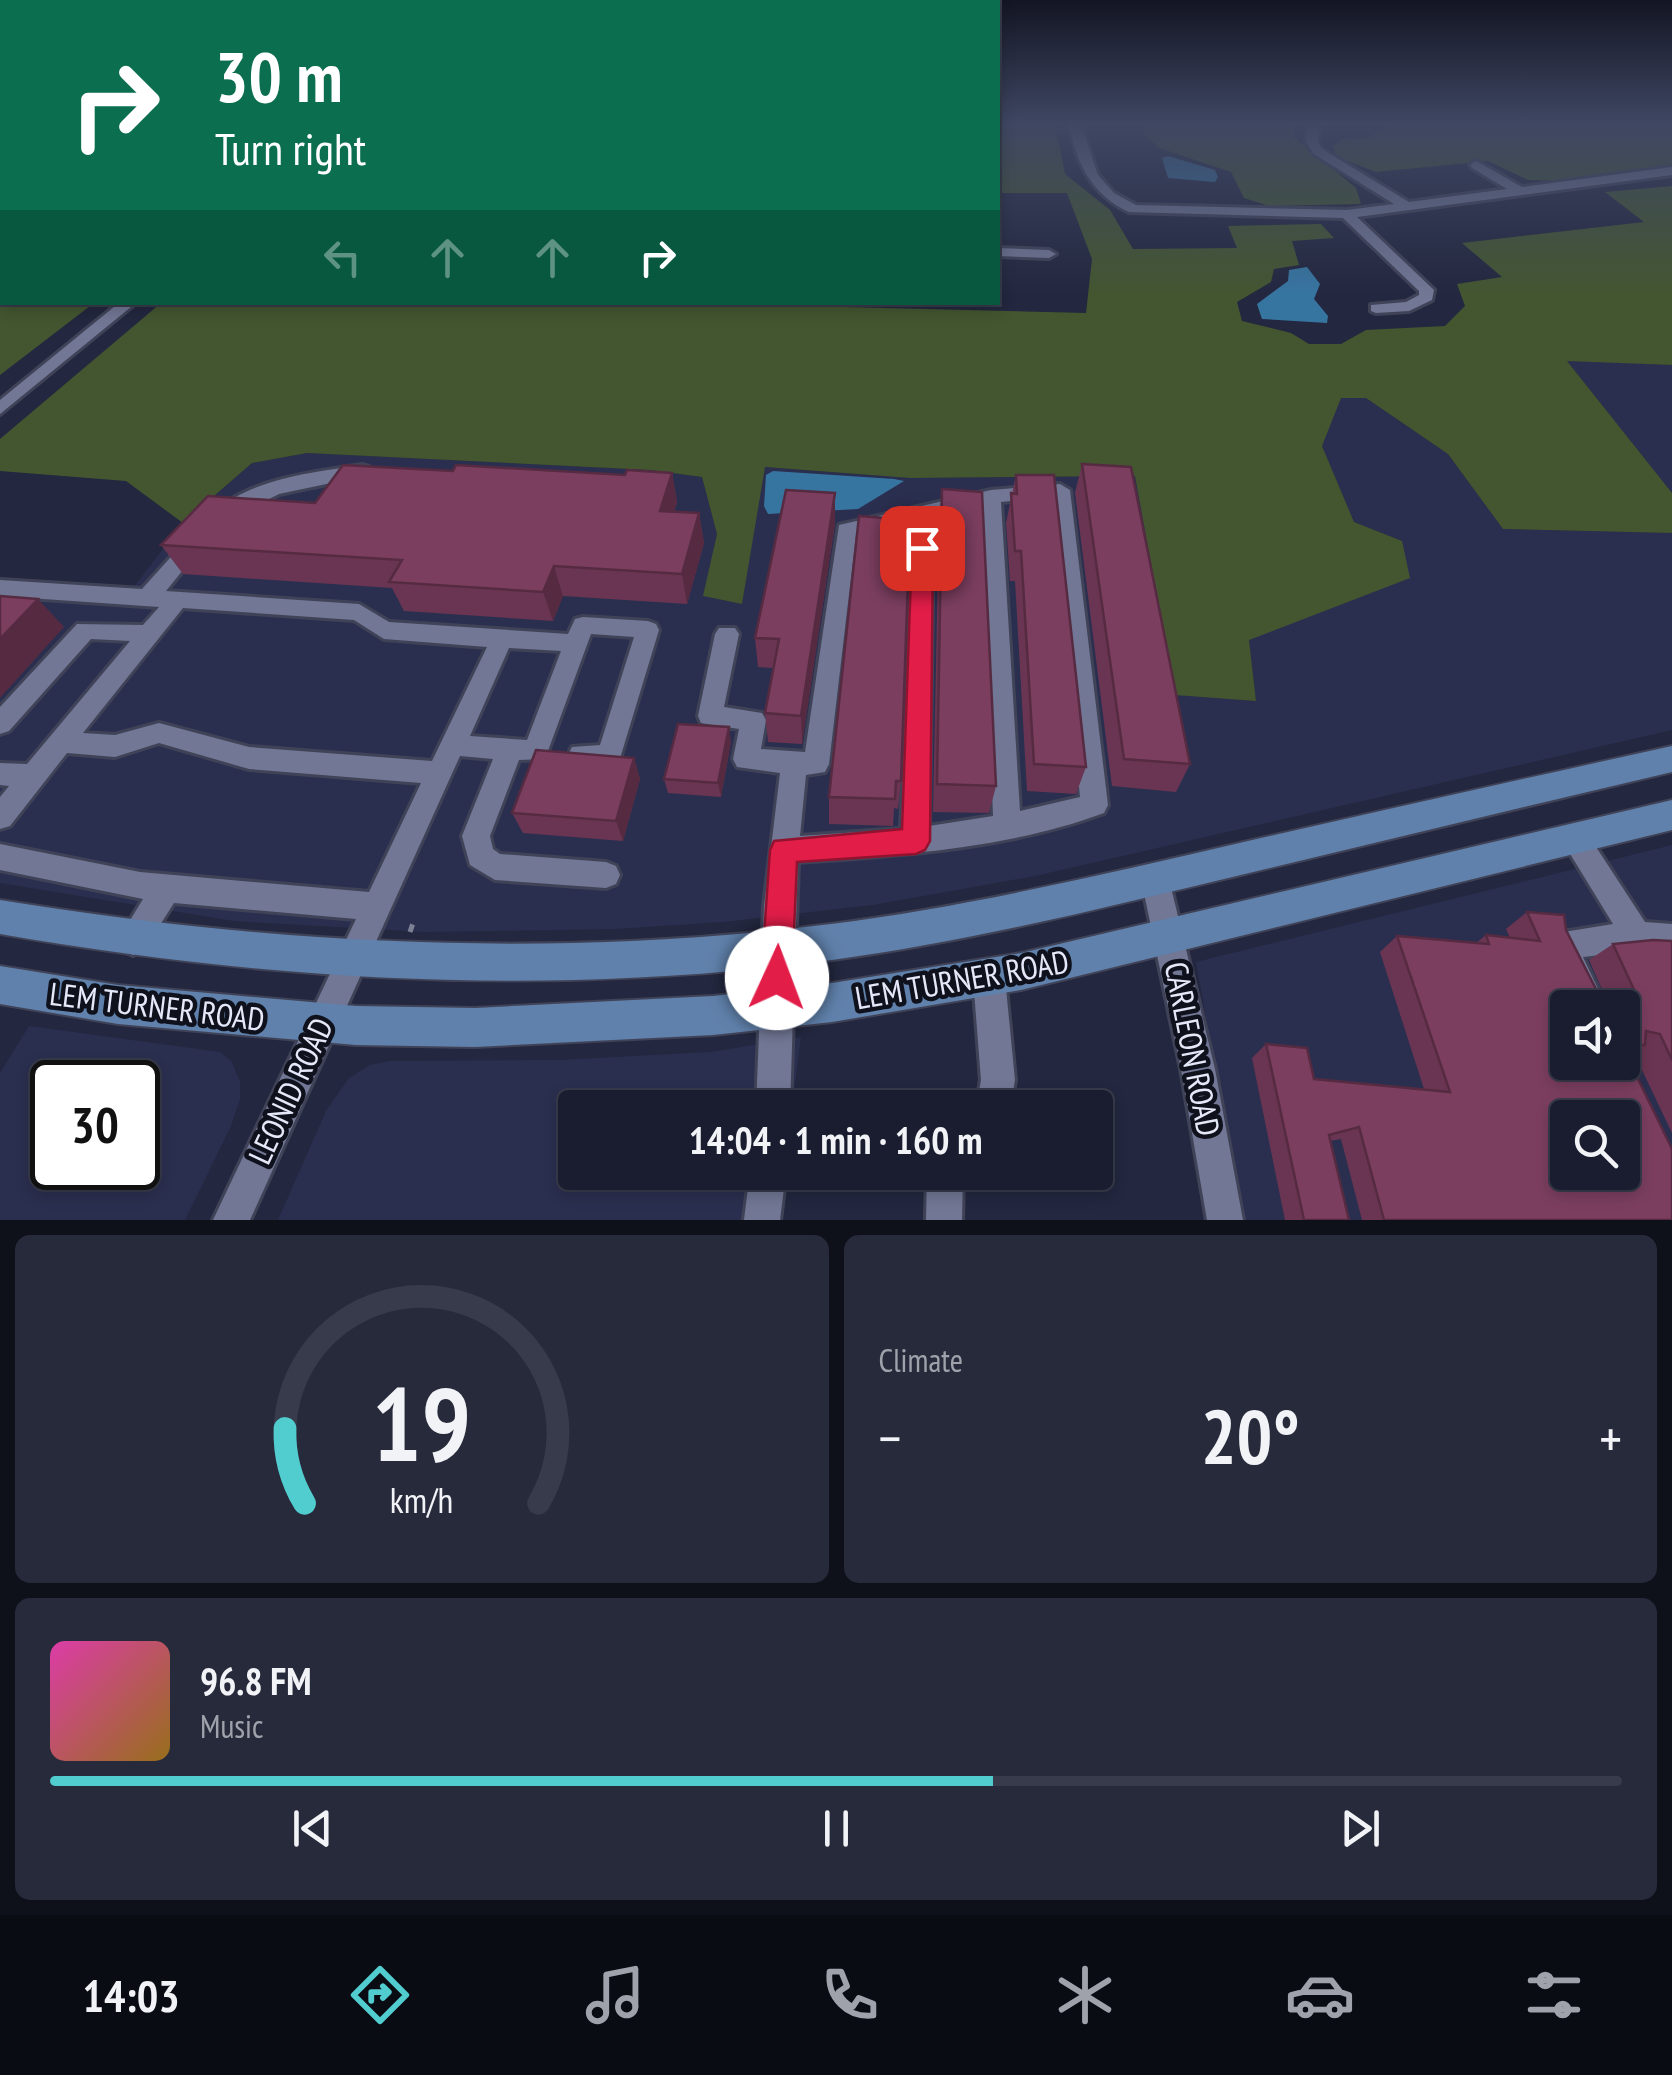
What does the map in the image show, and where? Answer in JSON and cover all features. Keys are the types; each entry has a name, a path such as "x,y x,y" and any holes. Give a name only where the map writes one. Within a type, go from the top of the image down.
{"main road":[{"name":"LEM TURNER ROAD","path":"0,917 133,940 350,961 542,964 778,946 938,926 1672,760"},
{"name":"LEM TURNER ROAD","path":"0,985 104,1004 320,1026 545,1027 776,1010 989,978 1672,816"}],"street":[{"path":"1094,181 1116,201 1134,209 1347,214 1596,181"},
{"path":"1367,181 1408,206"},
{"path":"1502,181 1519,191"},
{"path":"1347,214 1426,290 1427,297 1421,303 1376,308"},
{"path":"1000,252 1049,254"},
{"path":"0,409 126,305"},
{"path":"147,598 212,523 240,502 299,480 380,471"},
{"path":"728,634 710,716 753,720 746,759 816,764 846,530 990,496 1060,490 1094,805 1008,826 916,841 784,850"},
{"path":"990,496 1008,826"},
{"path":"916,841 923,512"},
{"path":"0,588 358,612 384,630 576,644"},
{"path":"0,817 176,600"},
{"path":"452,745 523,751 609,757 648,630 583,625 523,751 476,836 480,856 496,866 606,875"},
{"path":"0,724 85,630 148,634"},
{"name":"LEONID ROAD","path":"231,1220 502,639"},
{"path":"62,742 116,746 159,732 248,758 439,773"},
{"path":"774,1090 778,946 794,762"},
{"path":"0,774 33,776"},
{"path":"1575,839 1637,936"},
{"path":"0,858 167,888 376,906"},
{"name":"CARLEON ROAD","path":"1155,879 1225,1220"},
{"path":"133,940 167,888"},
{"path":"1583,990 1562,945 1637,936 1672,939"},
{"path":"989,978 996,1090"},
{"path":"762,1220 766,1190"},
{"path":"944,1220 945,1190"}],"path":[{"path":"410,932 414,920"}],"shaded area":[{"path":"1307,267 1320,284 1314,299 1328,316 1327,323 1262,319 1257,304 1288,281 1289,270"},
{"path":"1566,360 1672,365 1672,493"},
{"path":"1340,398 1366,398 1448,454 1503,529 1672,533 1672,730 1035,876 873,905 723,922 614,929 424,932 234,921 0,883 0,577 133,588 183,523 252,463 307,453 650,470 702,477 717,534 704,596 742,604 764,467 910,478 1136,476 1175,694 1256,701 1249,640 1402,541 1354,522 1322,446"},
{"path":"773,471 904,481 858,509 768,514 764,506 766,475"},
{"path":"1672,845 1672,1220 1242,1220 1196,962"},
{"path":"29,1026 220,1052 231,1061 240,1081 240,1099 185,1220 0,1220 0,1073"},
{"path":"801,1037 794,1090 558,1090 558,1190 782,1190 778,1220 278,1220 326,1111 348,1079 370,1065 390,1061 559,1060 711,1052"}],"green space":[{"path":"1000,181 1074,181 1110,210 1133,249 1237,248 1228,226 1321,224 1334,238 1292,241 1299,265 1274,269 1271,282 1237,302 1242,321 1291,333 1309,344 1341,344 1366,330 1445,326 1465,306 1457,284 1502,277 1462,243 1644,222 1605,192 1672,186 1672,365 1567,361 1672,493 1672,533 1503,529 1448,454 1366,398 1341,398 1322,446 1354,522 1402,541 1410,578 1249,640 1256,701 1175,695 1135,476 910,478 765,467 742,604 703,596 717,534 702,477 650,470 307,453 252,463 183,523 126,481 0,471 0,439 159,305 757,305 1086,313 1092,259 1067,193 1000,193"},
{"path":"1235,181 1347,181 1356,188 1361,204 1269,206 1244,198"},
{"path":"0,305 91,305 0,375"}],"building":[{"path":"1082,464 1131,467 1190,764 1124,759"},
{"path":"343,465 453,471 456,465 625,475 627,470 672,473 660,511 699,513 682,574 554,566 543,592 389,582 402,560 161,545 208,496 315,503"},
{"path":"1016,475 1054,475 1086,767 1034,764 1021,551 1015,551 1011,493 1017,494"},
{"path":"942,489 982,492 996,786 937,784"},
{"path":"786,490 835,493 801,716 765,713 779,639 755,638"},
{"path":"859,516 910,520 901,781 896,781 895,799 829,797"},
{"path":"0,596 38,599 0,639"},
{"path":"678,724 729,727 718,783 664,779"},
{"path":"536,750 634,758 616,821 512,813"},
{"path":"1527,912 1564,915 1566,930 1596,990 1550,990 1550,1080 1639,1080 1672,1149 1672,1220 1384,1220 1359,1127 1329,1135 1349,1220 1304,1220 1266,1044 1307,1048 1314,1079 1450,1092 1397,936 1489,944 1486,935 1540,941"},
{"path":"1672,941 1672,1060 1660,1034 1646,1031 1645,1045 1640,1045 1640,990 1634,990 1613,944"}],"route":[{"path":"777,978 784,850 916,841 922,548"}]}
